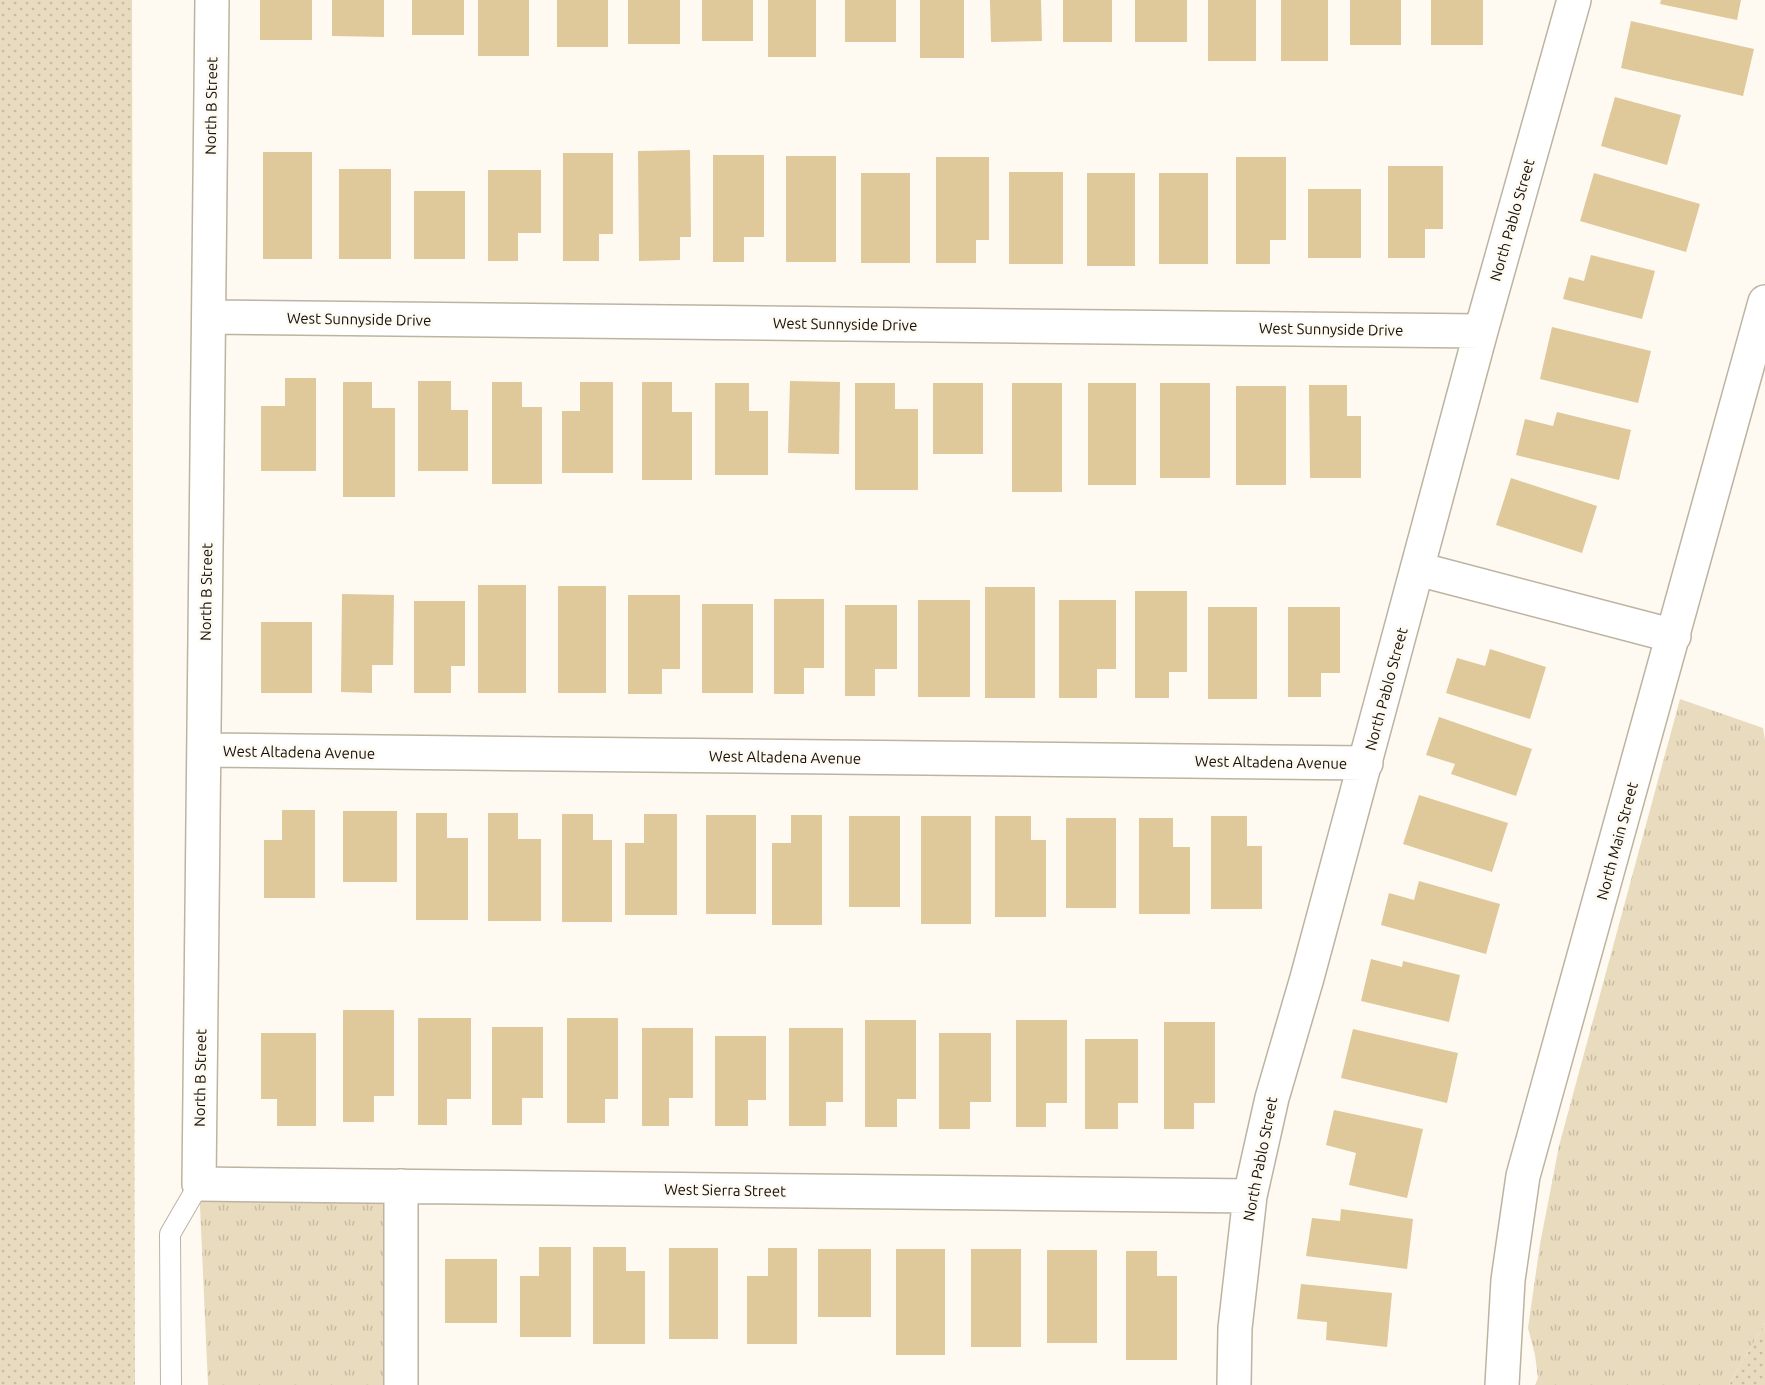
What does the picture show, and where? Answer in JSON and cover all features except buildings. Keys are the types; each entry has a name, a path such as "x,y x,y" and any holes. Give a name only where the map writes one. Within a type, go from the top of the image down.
{"street":[{"name":"North B Street","path":"199,1184 212,0"},
{"name":"North Pablo Street","path":"1234,1385 1235,1328 1251,1196 1272,1098 1366,763 1481,331 1574,0"},
{"name":"North Main Street","path":"1502,1385 1508,1281 1523,1176 1763,315"},
{"name":"West Sunnyside Drive","path":"209,317 1481,331"},
{"path":"1418,569 1674,636"},
{"name":"West Altadena Avenue","path":"204,750 1366,763"},
{"name":"West Sierra Street","path":"199,1184 1251,1196"},
{"path":"400,1186 400,1385"}],"lane":[{"path":"171,1385 170,1234 199,1184"}],"green space":[{"path":"0,0 132,0 135,1385 0,1385"},
{"path":"1680,699 1763,728 1765,740 1765,1323 1729,1385 1535,1385 1538,1378 1528,1328 1540,1244 1559,1146"},
{"path":"199,1184 401,1186 401,1385 208,1385"},
{"path":"1765,1323 1765,1385 1729,1385"}]}
